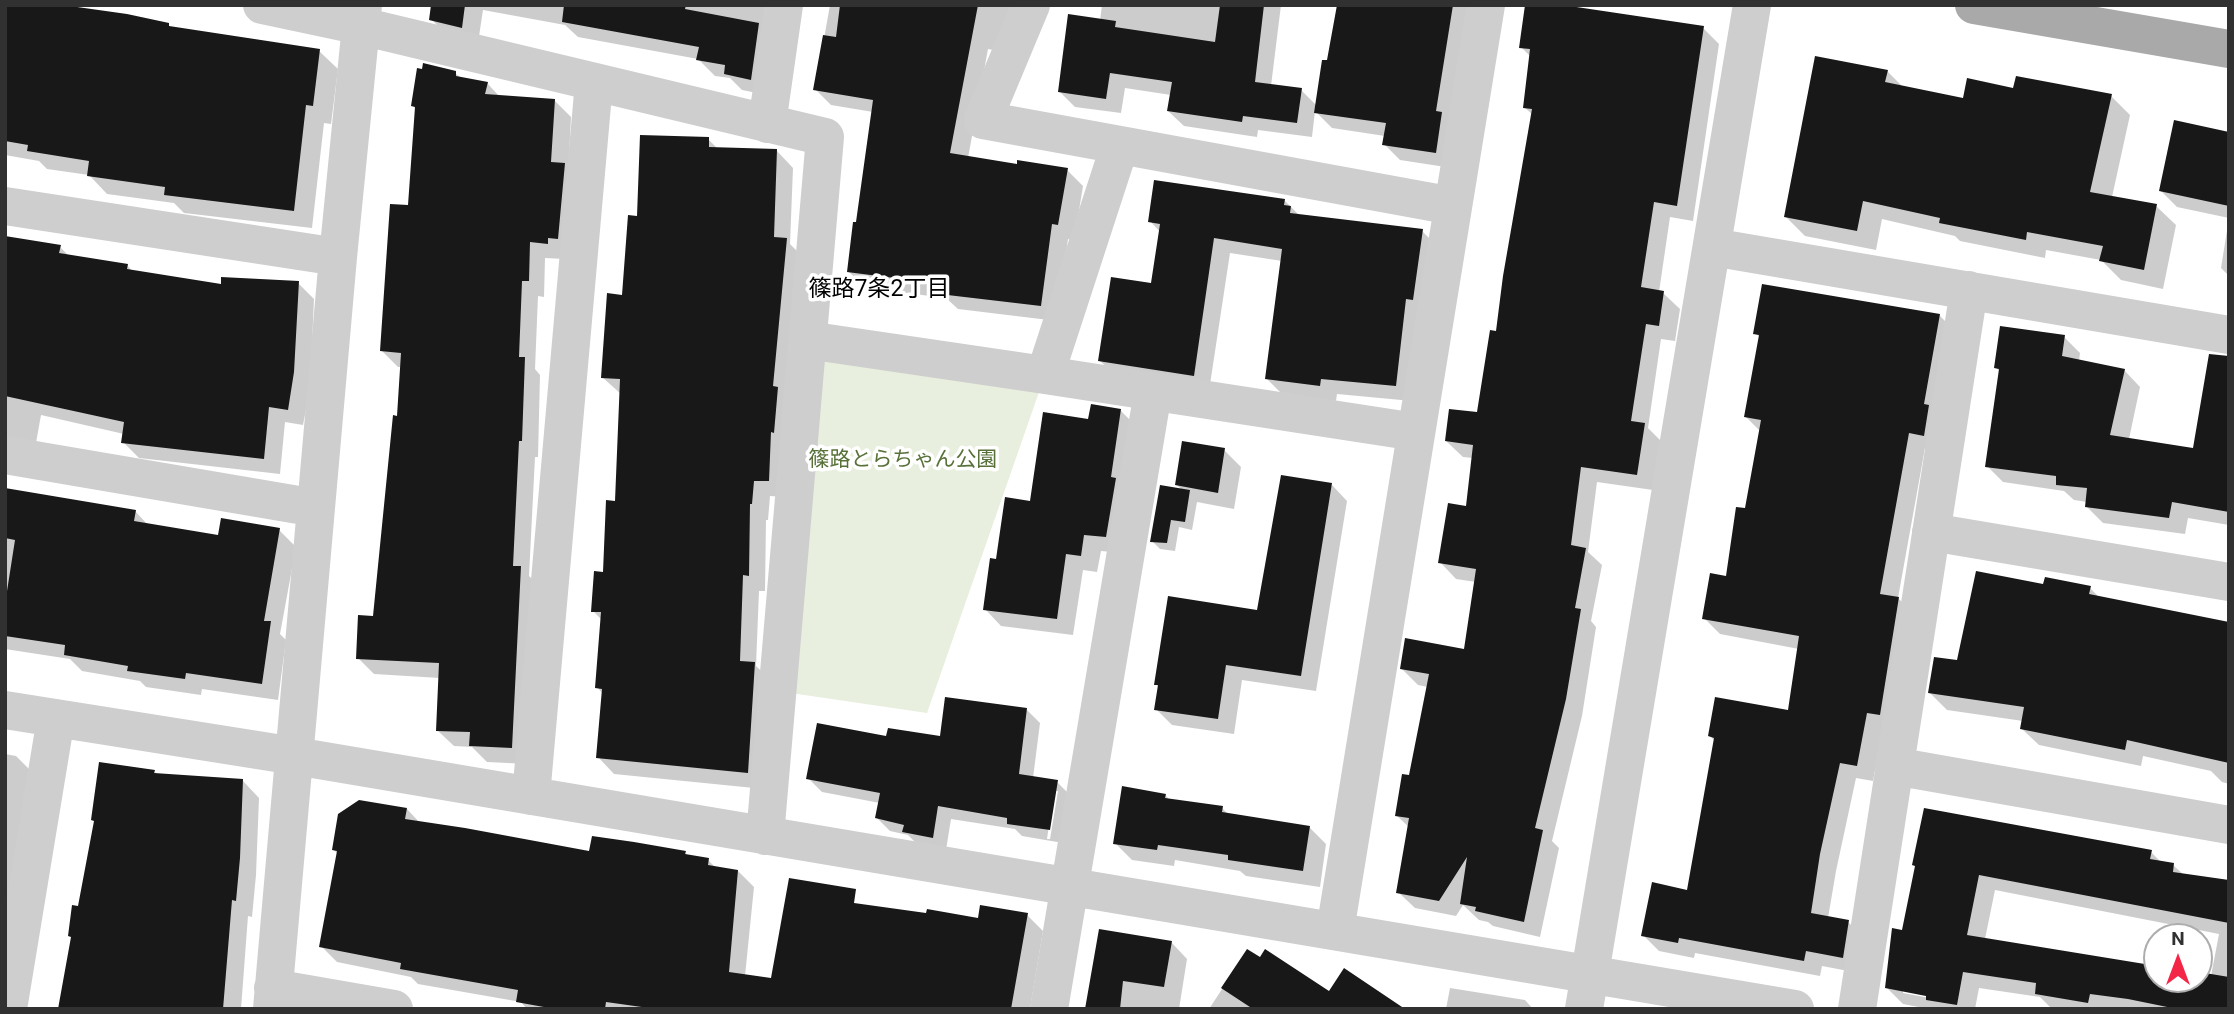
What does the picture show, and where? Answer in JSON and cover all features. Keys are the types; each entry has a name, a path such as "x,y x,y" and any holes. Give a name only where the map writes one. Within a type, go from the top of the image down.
{"main road":[{"path":"1974,5 2013,9 2229,49"}],"street":[{"path":"262,5 362,15 594,82 824,138 765,836"},
{"path":"767,124 784,5"},
{"path":"1031,5 983,120 1453,206"},
{"path":"1335,931 1486,5"},
{"path":"1587,991 1752,5"},
{"path":"362,15 273,998 394,1009"},
{"path":"531,796 594,82"},
{"path":"1045,376 1120,145"},
{"path":"5,206 338,257"},
{"path":"1712,247 2229,335"},
{"path":"1857,1009 1969,290"},
{"path":"807,340 1416,432"},
{"path":"1049,1009 1153,392"},
{"path":"5,455 316,508"},
{"path":"1931,532 2229,582"},
{"path":"5,710 1335,931 1587,991 1795,1009"},
{"path":"8,1009 56,718"},
{"path":"1894,766 2229,825"}],"green space":[{"name":"篠路とらちゃん公園","path":"807,340 1045,375 927,713 777,691"}],"building":[{"path":"5,5 63,5 127,14 169,23 169,26 320,49 313,106 306,105 294,211 164,195 165,187 87,176 89,161 27,151 28,145 5,141"},
{"path":"431,5 465,5 462,28 429,20"},
{"path":"564,5 686,5 685,9 759,23 751,80 724,74 725,65 696,60 699,47 562,22"},
{"path":"840,5 978,5 950,153 1017,164 1017,160 1068,168 1058,225 1052,224 1041,306 939,294 941,284 847,272 873,100 813,90 823,35 836,37"},
{"path":"1220,5 1264,5 1255,82 1302,88 1297,123 1243,116 1242,122 1167,111 1172,82 1110,73 1106,99 1058,92 1068,14 1116,21 1115,27 1215,42"},
{"path":"1337,5 1453,5 1436,111 1442,112 1436,153 1382,145 1386,123 1314,113 1322,60 1327,60"},
{"path":"1525,5 1563,5 1704,26 1677,206 1654,202 1641,287 1664,291 1659,326 1646,324 1631,421 1645,423 1637,475 1581,467 1571,545 1586,548 1575,608 1581,609 1566,699 1535,828 1543,830 1524,922 1475,911 1476,907 1460,904 1467,857 1439,901 1396,893 1409,818 1395,816 1402,774 1409,775 1429,674 1400,669 1405,638 1464,649 1476,569 1438,563 1448,503 1466,506 1473,445 1445,441 1449,409 1477,412 1490,330 1496,331 1532,109 1523,108 1530,49 1519,48"},
{"path":"1815,56 1888,70 1885,82 1963,98 1967,78 2013,88 2016,76 2112,94 2090,192 2157,204 2144,270 2099,261 2103,246 2027,232 2026,240 1939,223 1940,218 1863,201 1857,231 1784,217"},
{"path":"423,63 456,71 456,76 488,82 485,94 555,99 551,162 565,163 558,239 548,238 548,244 530,242 529,281 522,281 519,357 525,357 513,566 521,566 512,748 469,746 470,732 436,731 439,663 356,659 358,615 373,616 393,415 397,416 401,353 380,351 390,204 408,205 415,107 411,106 417,68 422,69"},
{"path":"2174,120 2229,132 2229,206 2159,191"},
{"path":"640,135 709,137 709,147 777,149 774,237 787,238 773,386 778,387 774,433 771,432 769,481 754,481 750,504 749,576 743,575 740,661 755,662 748,773 596,758 602,689 595,688 601,612 591,612 594,571 603,572 606,500 615,501 620,379 601,378 607,293 622,295 628,215 637,216"},
{"path":"1154,180 1285,199 1284,205 1291,206 1290,213 1423,229 1413,300 1406,299 1396,386 1321,379 1320,386 1265,379 1282,249 1214,238 1194,376 1098,361 1111,277 1151,283 1160,224 1148,222"},
{"path":"5,236 61,245 59,253 128,264 127,269 221,284 221,277 299,281 294,372 288,410 269,407 264,459 121,443 124,422 5,396"},
{"path":"1762,284 1940,314 1924,404 1929,405 1924,436 1909,433 1880,594 1899,597 1880,715 1867,713 1857,766 1840,763 1820,854 1811,913 1849,920 1843,958 1806,951 1804,961 1679,938 1678,943 1641,936 1652,882 1687,890 1714,738 1708,736 1715,697 1788,710 1799,636 1702,619 1710,573 1726,576 1736,507 1745,508 1761,420 1744,417 1759,335 1753,334"},
{"path":"2000,326 2065,335 2062,356 2125,369 2110,435 2193,448 2209,354 2229,356 2229,512 2172,502 2169,518 2085,507 2087,488 2056,485 2056,476 1985,467 1999,369 1994,368"},
{"path":"1091,404 1121,409 1111,477 1116,478 1106,537 1084,535 1081,556 1066,554 1057,619 983,610 990,558 996,559 1005,497 1030,501 1043,412 1088,419"},
{"path":"1182,441 1225,448 1218,493 1175,485"},
{"path":"1281,475 1332,483 1301,676 1226,665 1218,719 1154,710 1158,685 1154,685 1168,596 1257,610"},
{"path":"1160,485 1190,490 1185,522 1171,520 1167,543 1150,542"},
{"path":"5,488 136,510 134,521 218,535 221,518 280,528 264,621 271,621 262,684 186,673 185,679 127,671 128,666 64,655 65,645 5,636 5,604 15,540 5,538"},
{"path":"1976,571 2043,584 2045,577 2091,586 2089,594 2229,622 2229,763 2127,740 2125,750 2020,729 2024,707 1928,693 1934,657 1957,660"},
{"path":"945,697 1027,708 1019,774 1058,780 1050,830 1007,824 1007,818 938,806 933,838 902,832 904,825 875,818 880,793 806,779 817,723 886,736 888,728 940,736"},
{"path":"99,762 155,770 154,773 243,779 240,858 236,901 232,900 223,1009 58,1009 71,937 68,936 72,905 78,906 94,821 91,820"},
{"path":"1122,786 1166,794 1165,798 1223,806 1222,812 1310,826 1303,871 1228,860 1228,855 1158,845 1157,850 1113,844"},
{"path":"359,800 407,808 405,819 589,851 592,836 634,842 686,851 685,854 709,858 708,865 738,870 729,972 771,978 789,878 856,889 854,903 926,913 927,909 978,918 980,905 1028,913 1011,1009 656,1009 606,1002 605,1009 555,1009 516,1002 518,990 400,969 401,963 319,947 337,851 332,850 338,814"},
{"path":"1924,808 2152,850 2150,859 2174,863 2173,872 2229,880 2229,923 1979,875 1967,935 2143,964 2143,993 2213,993 2213,974 2229,977 2229,1009 2177,1009 2090,994 2088,1003 2035,994 2036,983 1963,972 1957,1005 1926,1000 1926,996 1885,988 1892,928 1902,930 1915,866 1912,865"},
{"path":"1099,929 1172,941 1164,987 1123,981 1120,1009 1085,1009"},
{"path":"1247,949 1260,957 1265,949 1329,991 1344,968 1405,1009 1253,1009 1221,988"}],"district":[{"name":"篠路7条2丁目","path":"879,290"}]}
